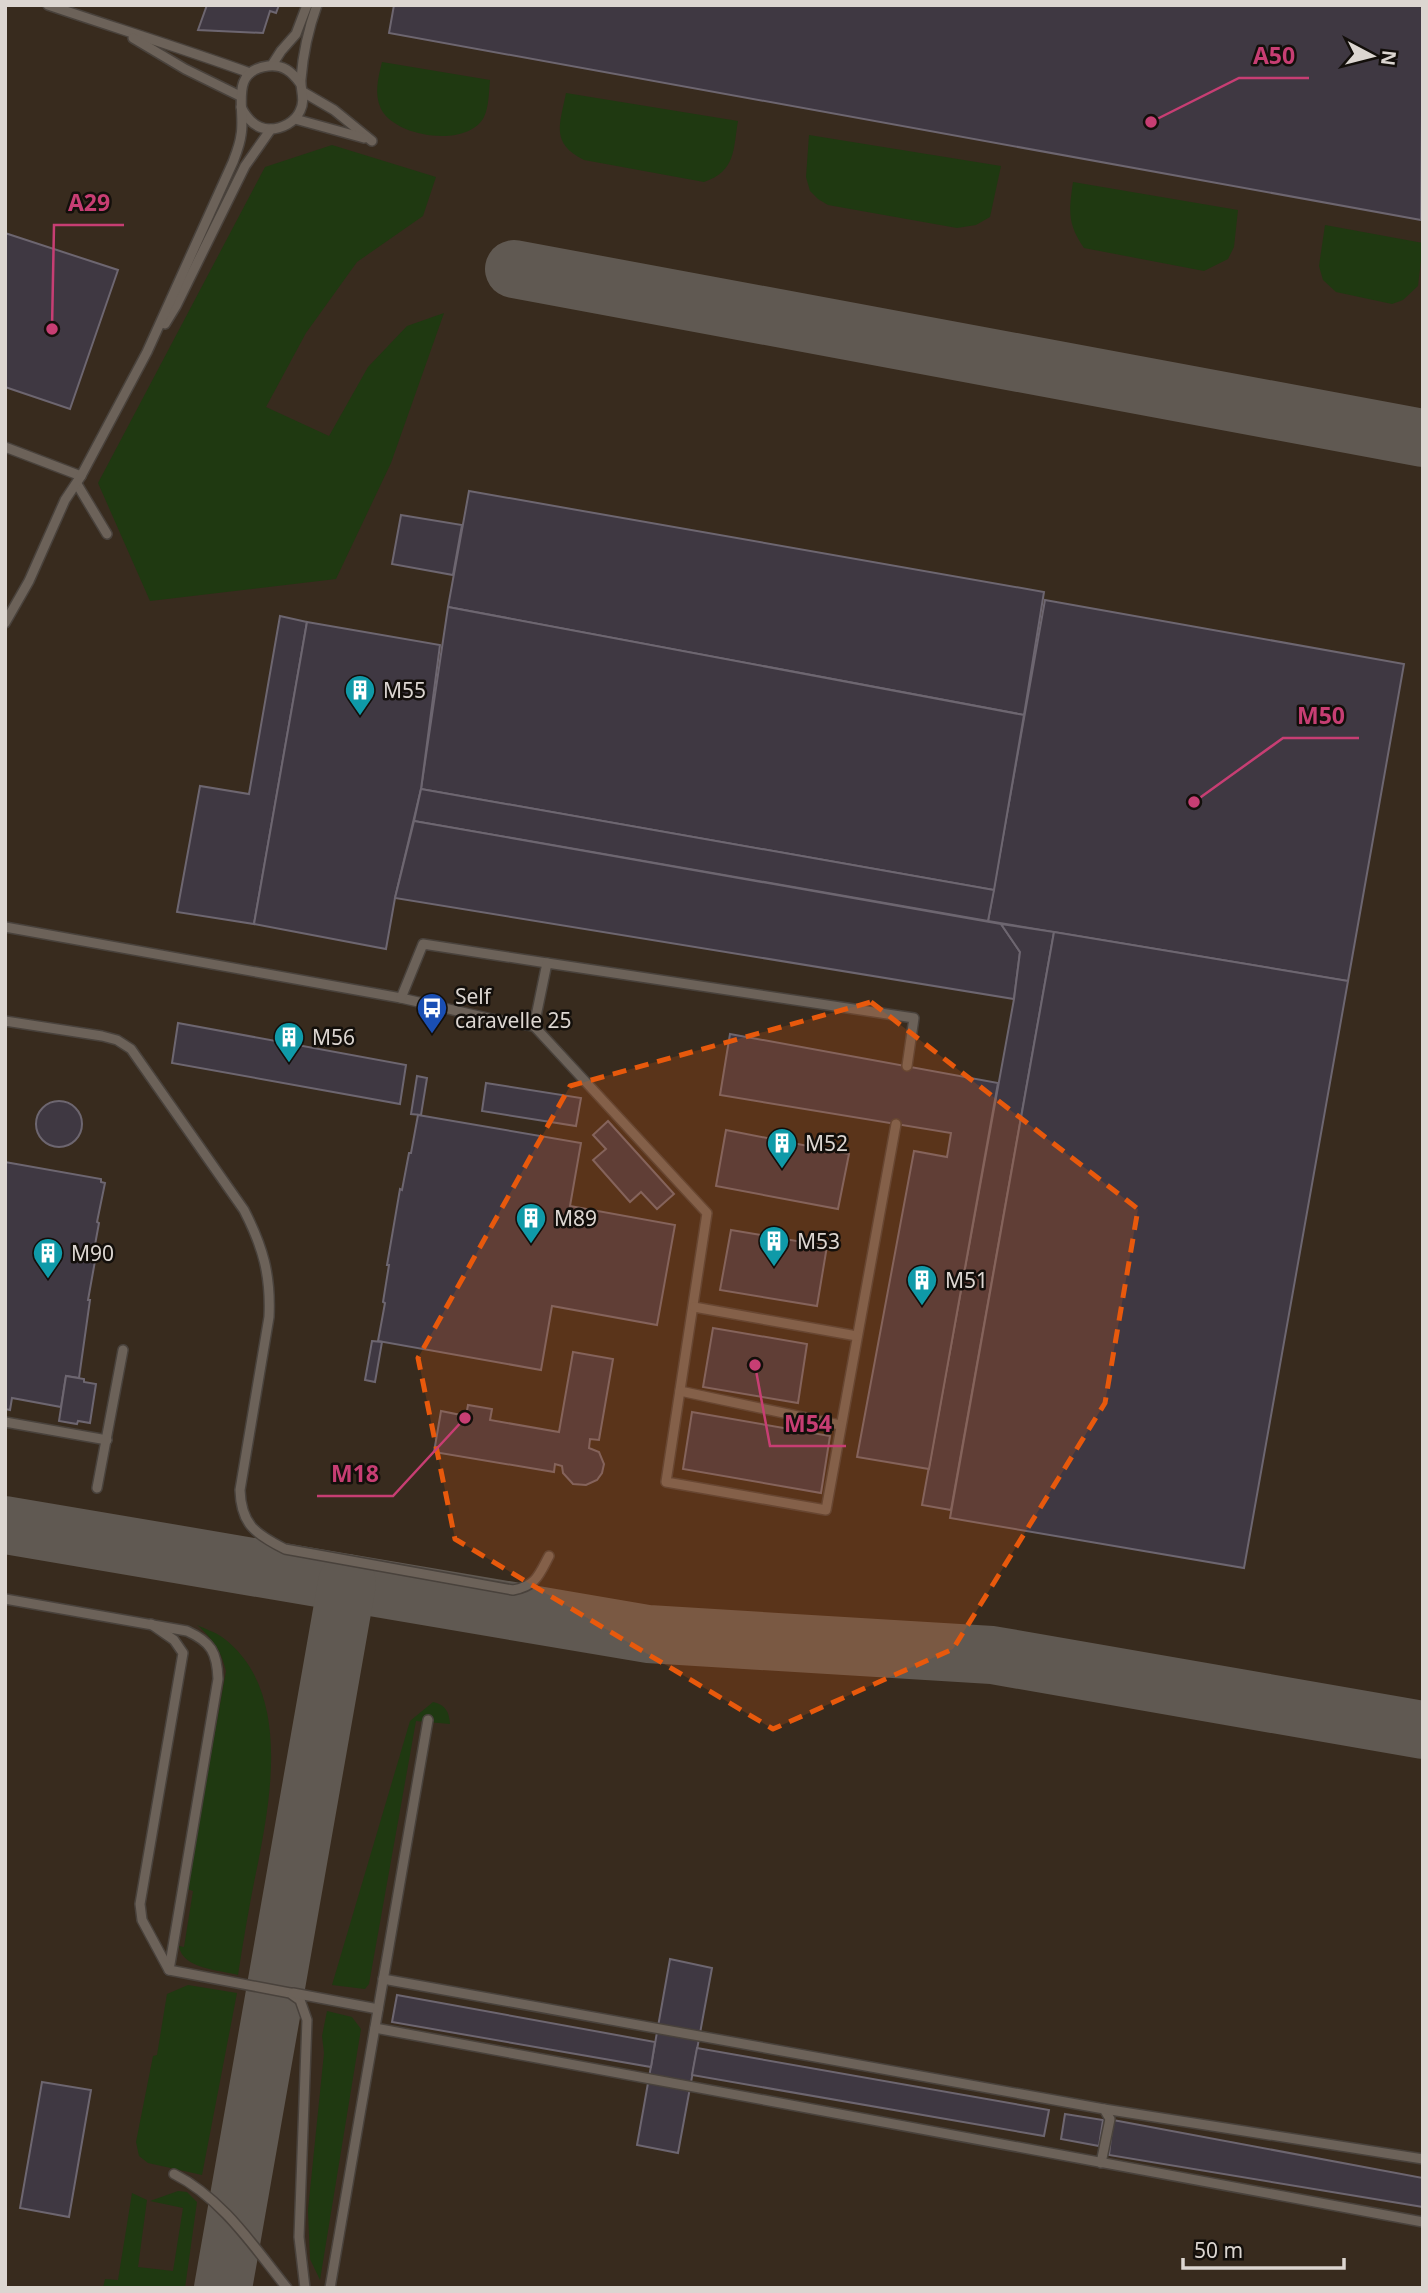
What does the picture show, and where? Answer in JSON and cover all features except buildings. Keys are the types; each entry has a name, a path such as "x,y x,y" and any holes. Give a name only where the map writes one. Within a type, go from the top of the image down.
{"lane":[{"path":"48,5 250,73"},
{"path":"272,65 296,34 307,5"},
{"path":"123,32 240,101 252,122 271,129 284,127 295,119 303,102 306,34 317,5"},
{"path":"5,623 29,581 65,500 79,480 147,352 233,162 242,134 240,101 243,83 250,73 272,65 284,68 293,74 302,88 372,141 331,127 295,119"},
{"path":"147,352 176,306 245,166 271,129"},
{"path":"5,447 79,480 107,534"},
{"path":"5,927 401,998 534,1026 707,1213 666,1482 826,1510 897,1124"},
{"path":"401,998 423,944 914,1018 907,1066"},
{"path":"534,1026 547,963"},
{"path":"5,1021 102,1036 117,1040 131,1049 244,1210 254,1229 262,1248 270,1298 270,1317 240,1490 240,1510 248,1524 269,1541 285,1549 513,1590 525,1588 536,1579 549,1556"},
{"path":"694,1307 858,1336"},
{"path":"97,1488 123,1350"},
{"path":"680,1391 841,1425"},
{"path":"5,1422 107,1440"},
{"path":"5,1599 187,1631 204,1638 212,1650 218,1665 218,1679 169,1970"},
{"path":"151,1625 174,1640 183,1653 140,1904 142,1920 169,1970"},
{"path":"330,2288 428,1720"},
{"path":"169,1970 378,2009"},
{"path":"383,1979 1104,2109 1423,2159"},
{"path":"290,1993 300,2000 307,2020 299,2237 305,2288"},
{"path":"374,2028 1423,2222"},
{"path":"1101,2163 1110,2119 1104,2109"},
{"path":"174,2174 193,2184 222,2210 287,2288"}],"highlighted area":[{"path":"871,1002 1138,1209 1105,1403 953,1649 773,1729 455,1539 418,1358 570,1086"}],"shaded area":[{"path":"5,5 1423,5 1423,2288 5,2288"}],"green space":[{"path":"382,62 490,80 484,117 476,127 448,136 432,136 401,127 389,119 379,103 377,86"},
{"path":"566,93 738,121 728,166 704,182 584,160 573,154 562,140 560,123"},
{"path":"809,135 1001,166 990,217 976,225 957,228 828,205 810,191 806,177"},
{"path":"332,145 436,177 423,216 357,262 306,333 266,407 329,436 368,367 407,326 444,313 391,463 336,579 150,601 98,483 265,167"},
{"path":"1073,182 1238,210 1234,247 1228,259 1204,271 1084,248 1072,224"},
{"path":"1325,225 1423,243 1418,286 1403,300 1392,304 1336,292 1323,280 1319,266"},
{"path":"197,1625 222,1637 244,1658 258,1683 267,1712 271,1742 268,1805 238,1975 194,1964 182,1954 179,1946 184,1947 193,1891 187,1889 226,1671 216,1645"},
{"path":"433,1702 446,1710 450,1724 416,1721 369,1984 365,1989 332,1985 410,1721"},
{"path":"188,1985 237,1993 202,2175 148,2163 139,2156 136,2142 153,2056 157,2055 167,1994"},
{"path":"327,2011 352,2017 361,2029 320,2280 310,2259 308,2210 324,2053 322,2036"},
{"path":"178,2191 187,2192 197,2202 185,2288 103,2288 105,2279 118,2280 132,2193 147,2200 138,2267 173,2271 183,2208 150,2201"}],"taxiway":[{"path":"514,269 1423,438"},
{"path":"5,1525 648,1634 992,1655 1423,1730"},
{"path":"223,2288 347,1583"}],"place":[{"name":"A50","path":"1151,122"},
{"name":"A29","path":"52,329"},
{"name":"M55","path":"360,717"},
{"name":"M50","path":"1194,802"},
{"name":"Self caravelle 25","path":"432,1035"},
{"name":"M56","path":"289,1064"},
{"name":"M52","path":"782,1170"},
{"name":"M89","path":"531,1245"},
{"name":"M53","path":"774,1268"},
{"name":"M90","path":"48,1280"},
{"name":"M51","path":"922,1307"},
{"name":"M54","path":"755,1365"},
{"name":"M18","path":"465,1418"}]}
